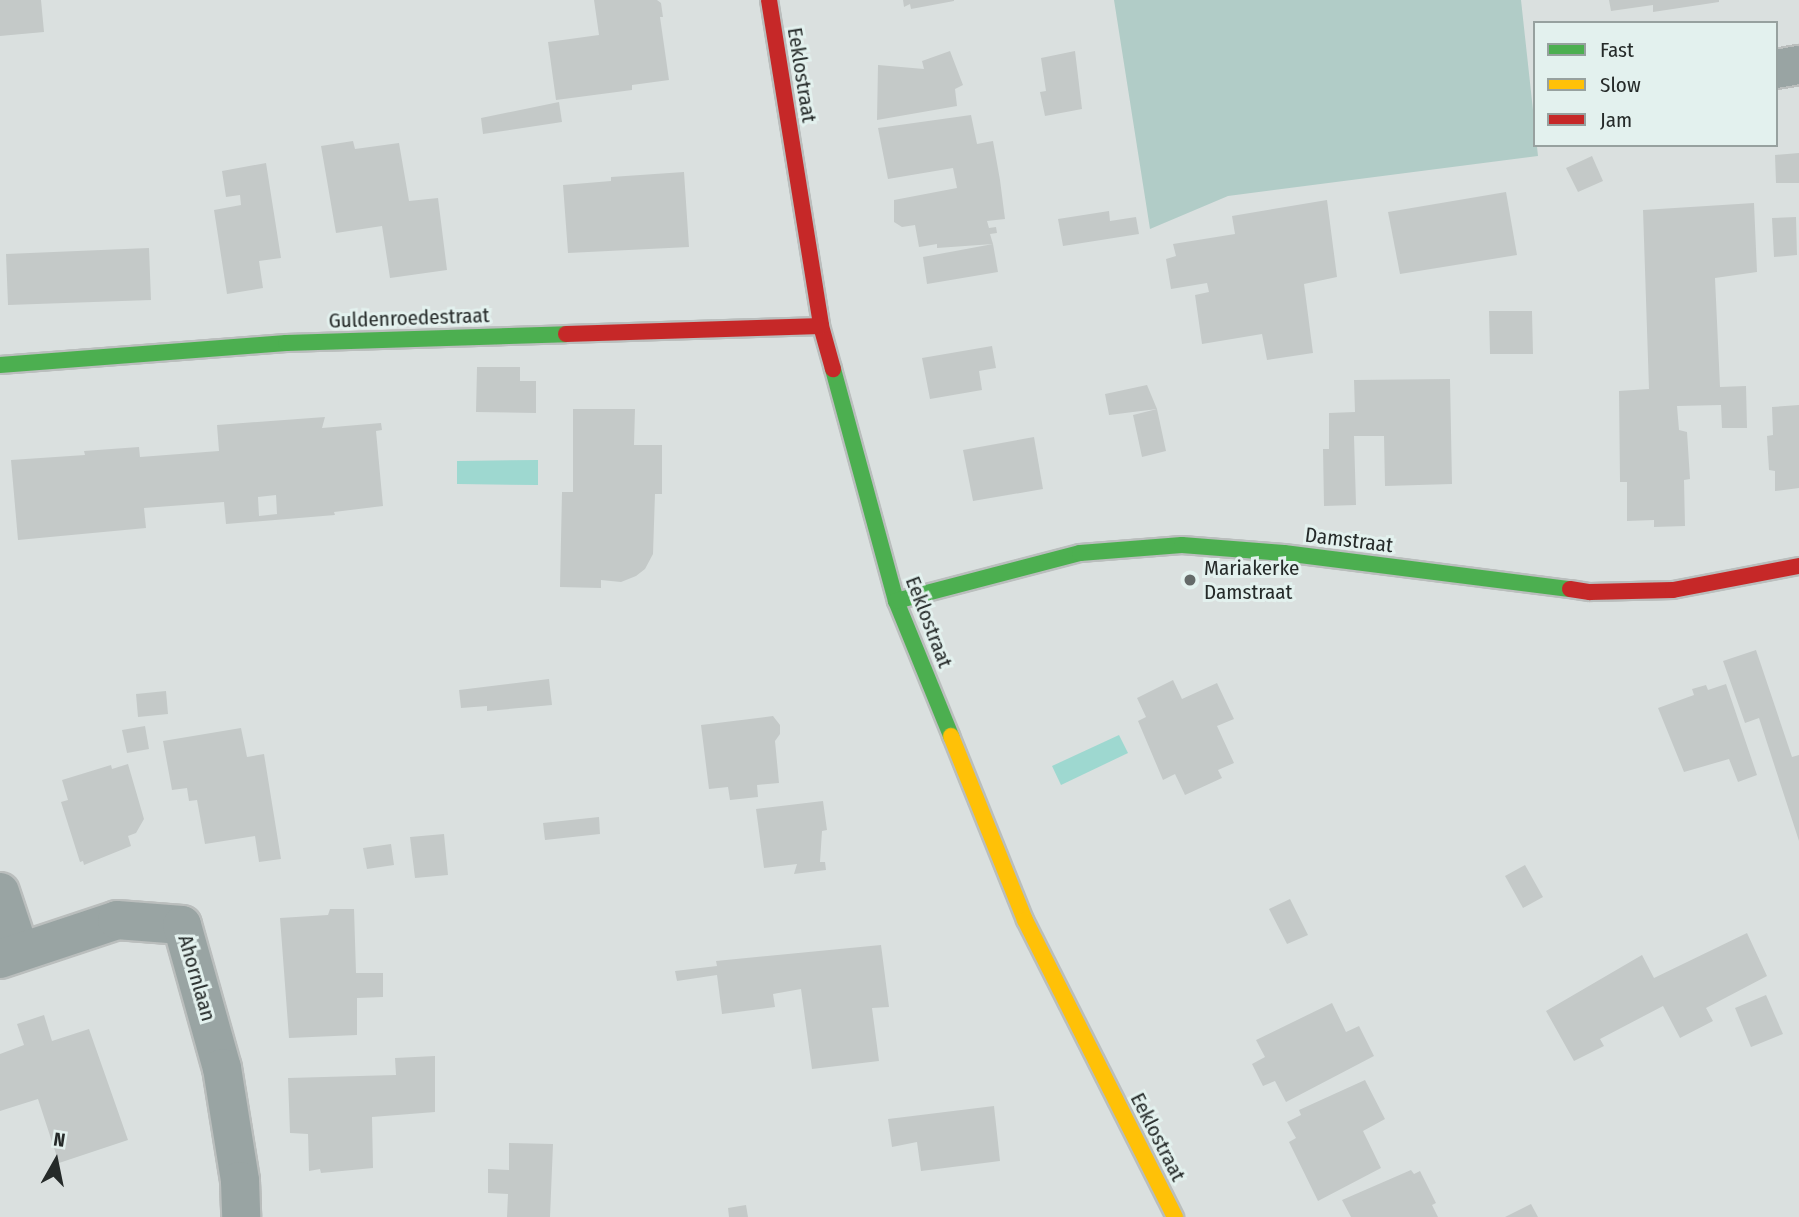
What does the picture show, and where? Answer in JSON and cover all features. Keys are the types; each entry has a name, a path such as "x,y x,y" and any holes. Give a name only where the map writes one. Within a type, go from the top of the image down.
{"street":[{"name":"Eeklostraat","path":"769,0 821,326 896,601 1025,920 1175,1217"},
{"path":"1778,69 1799,65"},
{"name":"Guldenroedestraat","path":"0,365 286,343 821,326"},
{"name":"Damstraat","path":"896,601 1080,552 1182,545 1284,553 1590,592 1673,590 1799,566"},
{"path":"0,892 10,956"},
{"name":"Ahornlaan","path":"10,956 117,920 182,925 222,1068 240,1181 241,1217"}],"green space":[{"path":"1114,0 1521,0 1533,110 1533,147 1537,147 1538,156 1228,196 1150,229"}],"water":[{"path":"538,460 538,485 457,484 457,461"},
{"path":"1119,735 1128,753 1061,785 1052,766"}],"building":[{"path":"0,0 41,0 44,32 0,36"},
{"path":"594,0 657,0 661,3 663,17 660,17 669,80 632,85 632,90 556,100 548,42 599,35"},
{"path":"903,0 954,1 911,9 910,4 904,7"},
{"path":"1609,0 1719,2 1653,12 1653,5 1611,11"},
{"path":"950,51 963,85 955,89 957,106 877,120 878,65 924,69 922,61"},
{"path":"1075,51 1082,109 1045,116 1040,92 1046,91 1041,58"},
{"path":"559,102 562,122 483,134 481,118"},
{"path":"971,115 977,144 993,141 1005,219 987,221 989,228 996,227 997,233 990,234 993,244 937,248 937,244 919,247 915,225 902,227 894,222 894,200 957,188 953,168 888,179 878,128"},
{"path":"353,141 355,149 399,143 409,201 438,198 447,270 390,278 382,226 336,233 321,146"},
{"path":"1799,153 1799,183 1776,183 1775,155"},
{"path":"1592,156 1603,181 1578,192 1566,168"},
{"path":"266,163 281,258 259,261 263,288 227,294 214,210 241,205 240,195 226,197 222,171"},
{"path":"684,172 689,247 568,253 563,185 611,181 611,177"},
{"path":"1506,192 1517,255 1400,274 1388,212"},
{"path":"1327,200 1337,277 1304,284 1313,353 1267,360 1262,334 1202,344 1195,295 1209,292 1207,283 1171,289 1166,259 1176,256 1173,244 1235,234 1232,216"},
{"path":"1754,203 1757,272 1715,278 1720,387 1746,386 1747,428 1722,428 1721,405 1677,406 1679,430 1687,432 1690,479 1684,480 1685,526 1654,527 1654,520 1627,521 1627,482 1620,482 1619,391 1649,389 1643,210"},
{"path":"1109,211 1110,221 1136,217 1139,234 1063,246 1058,219"},
{"path":"1796,217 1797,255 1774,257 1772,218"},
{"path":"993,244 998,272 927,284 923,257"},
{"path":"149,248 151,300 8,305 6,254"},
{"path":"1489,311 1532,311 1533,354 1490,354"},
{"path":"992,346 996,368 979,371 982,390 930,399 922,358"},
{"path":"477,367 520,367 520,381 536,381 536,413 476,412"},
{"path":"1450,379 1452,484 1385,486 1384,436 1354,436 1356,505 1324,506 1323,449 1329,449 1329,413 1355,412 1354,380"},
{"path":"1147,385 1157,409 1109,415 1105,394"},
{"path":"1799,405 1799,488 1775,491 1775,471 1769,470 1767,436 1773,435 1772,407"},
{"path":"573,409 635,409 634,445 662,445 662,494 655,494 653,554 645,569 636,576 621,582 601,580 601,588 560,587 562,492 573,492"},
{"path":"1157,409 1166,451 1142,457 1133,415"},
{"path":"325,417 322,428 381,423 382,430 376,431 383,506 334,512 335,515 226,524 224,502 144,508 146,528 18,540 11,460 85,455 84,451 139,447 140,457 219,451 217,425","holes":["276,495 277,514 259,516 258,497"]},
{"path":"1034,437 1043,489 973,501 963,450"},
{"path":"1756,650 1792,757 1799,755 1799,841 1759,718 1745,723 1723,661"},
{"path":"549,679 552,705 487,711 487,706 461,708 459,690"},
{"path":"1173,680 1182,699 1217,683 1234,719 1217,726 1234,763 1218,770 1222,778 1185,795 1175,774 1163,780 1138,721 1146,717 1137,698"},
{"path":"1726,684 1757,775 1738,782 1729,759 1684,772 1658,708 1694,695 1692,689 1706,685 1708,690"},
{"path":"166,691 168,714 138,717 136,694"},
{"path":"773,716 780,725 780,734 775,741 779,783 757,785 758,797 730,800 728,787 709,789 701,725"},
{"path":"145,726 149,749 127,753 122,730"},
{"path":"241,728 247,757 264,754 281,859 259,862 255,836 205,844 197,800 189,801 187,788 172,790 163,741"},
{"path":"128,764 144,819 136,833 128,836 131,846 84,865 83,861 80,862 61,802 68,800 62,780 111,765 112,769"},
{"path":"823,801 827,830 822,831 820,862 825,862 826,870 794,874 797,864 764,868 756,809"},
{"path":"599,817 600,834 545,840 543,823"},
{"path":"444,834 448,875 415,878 410,837"},
{"path":"391,844 394,865 367,869 363,848"},
{"path":"1525,865 1543,897 1523,908 1505,876"},
{"path":"1290,899 1308,935 1287,944 1269,909"},
{"path":"330,909 354,909 356,973 383,973 383,997 357,998 357,1035 289,1038 280,918 328,915"},
{"path":"1747,933 1767,976 1706,1008 1713,1021 1680,1038 1663,1006 1600,1039 1604,1046 1574,1061 1546,1011 1642,955 1654,978"},
{"path":"881,945 889,1007 872,1008 879,1061 812,1069 801,989 773,994 775,1007 722,1014 717,975 677,981 675,971 717,966 716,961"},
{"path":"1766,995 1783,1034 1751,1047 1735,1008"},
{"path":"1332,1003 1346,1032 1359,1026 1374,1056 1286,1102 1275,1081 1263,1086 1252,1064 1265,1057 1256,1040"},
{"path":"44,1015 52,1041 89,1029 128,1140 59,1163 38,1099 0,1111 0,1054 24,1045 17,1024"},
{"path":"435,1056 435,1112 372,1117 373,1168 321,1173 320,1169 309,1171 308,1134 290,1133 288,1078 396,1075 395,1058"},
{"path":"1365,1080 1385,1119 1363,1131 1381,1168 1318,1201 1289,1142 1296,1138 1287,1122 1301,1115 1299,1110"},
{"path":"994,1106 1000,1161 921,1171 917,1142 892,1147 888,1119"},
{"path":"509,1143 553,1144 550,1217 507,1217 508,1194 488,1193 488,1169 509,1170"},
{"path":"1411,1170 1414,1174 1420,1171 1436,1203 1432,1205 1438,1217 1351,1217 1342,1200"},
{"path":"1531,1204 1538,1217 1505,1217"},
{"path":"746,1205 748,1217 729,1217 728,1208"}],"traffic: fast":[{"path":"0,365 286,343 566,334"},
{"path":"833,369 896,601 951,736"},
{"path":"896,601 1080,553 1182,545 1284,553 1570,589"}],"traffic: slow":[{"path":"951,736 1025,920 1175,1217"}],"traffic: jam":[{"path":"769,0 821,326 833,369"},
{"path":"566,334 821,326"},
{"path":"1570,589 1590,592 1673,590 1799,566"}],"place":[{"name":"Mariakerke Damstraat","path":"1190,580"}]}
